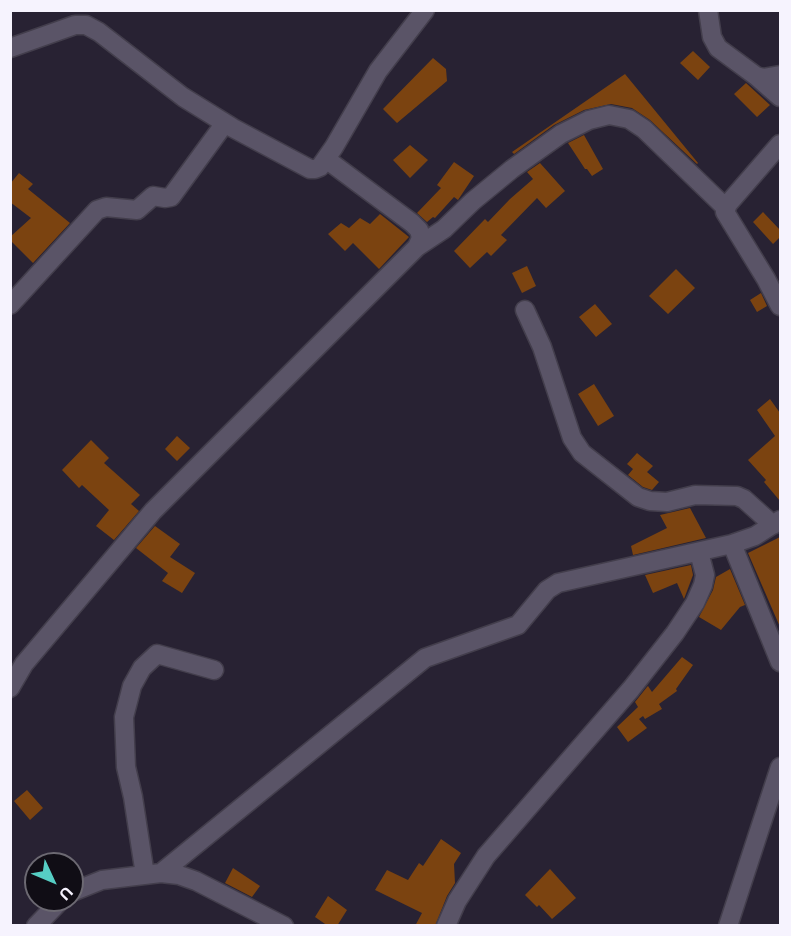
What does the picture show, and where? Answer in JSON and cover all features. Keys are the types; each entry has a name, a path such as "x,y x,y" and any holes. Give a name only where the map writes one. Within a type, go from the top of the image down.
{"street":[{"path":"10,48 75,25 86,25 99,32 183,97 225,123 310,169 320,167 326,159 378,71 425,10"},
{"path":"708,10 714,43 718,48 780,97"},
{"path":"756,76 763,78 780,75"},
{"path":"10,688 24,664 153,511 417,247 444,229 472,201 512,169 561,134 589,120 609,115 629,119 644,129 726,208"},
{"path":"10,305 97,210 106,207 137,210 153,196 165,198 171,196 225,123"},
{"path":"780,144 726,208 726,216 763,273 780,306"},
{"path":"326,159 412,223 419,230 421,238 417,247"},
{"path":"153,874 424,658 518,625 547,590 558,584 732,544 755,536 777,522 737,496 694,495 667,502 650,501 638,497 582,453 572,438 542,347 525,310"},
{"path":"732,544 780,662"},
{"path":"446,926 457,901 486,856 630,689 675,633 695,603 703,585 705,575 699,552"},
{"path":"153,874 126,767 124,717 132,686 142,668 158,654 214,670"},
{"path":"728,926 780,767"},
{"path":"84,887 102,880 153,874 179,875 196,881 284,926"},
{"path":"36,926 49,912"}],"building":[{"path":"693,51 710,67 698,80 680,63"},
{"path":"433,58 446,69 447,81 397,123 383,109"},
{"path":"625,74 697,164 650,120 632,108 611,104 584,110 554,125 514,154 512,152"},
{"path":"746,83 770,105 757,117 734,94"},
{"path":"584,135 603,169 592,176 568,143"},
{"path":"410,145 428,160 410,178 393,160"},
{"path":"454,162 474,176 458,200 454,197 435,218 427,222 417,213 441,188 437,185"},
{"path":"540,163 565,191 546,208 537,198 501,235 507,240 491,256 487,252 470,268 454,251 485,219 488,222 533,179 527,172"},
{"path":"19,173 33,184 28,189 70,223 33,263 10,240 10,237 31,218 10,202 10,184"},
{"path":"763,212 780,230 780,237 773,244 753,222"},
{"path":"380,214 409,237 379,269 353,243 345,251 328,234 341,223 349,228 360,218 370,224"},
{"path":"527,266 536,286 522,293 512,273"},
{"path":"676,269 695,288 668,314 649,296"},
{"path":"761,293 767,306 757,312 750,300"},
{"path":"595,304 612,324 596,337 579,317"},
{"path":"594,384 614,416 598,426 578,394"},
{"path":"770,399 780,413 780,501 764,482 766,480 748,460 775,436 757,410"},
{"path":"177,436 190,448 177,461 165,449"},
{"path":"91,440 109,458 104,463 140,495 131,504 139,511 114,540 96,526 109,510 82,485 79,488 62,470"},
{"path":"637,453 653,466 647,472 659,482 652,490 643,487 628,475 633,469 627,464"},
{"path":"690,508 706,538 633,555 631,546 667,528 660,515"},
{"path":"155,526 180,544 170,557 195,573 182,593 162,581 168,573 136,548"},
{"path":"780,537 780,627 748,553"},
{"path":"691,565 693,575 684,599 677,583 653,593 645,575"},
{"path":"730,569 745,605 740,607 721,630 699,617 713,590 716,577"},
{"path":"682,657 693,665 676,689 677,691 659,704 662,709 645,719 643,716 639,719 647,728 628,742 617,727 638,707 635,702 647,687 652,692"},
{"path":"27,790 43,808 30,820 14,801"},
{"path":"441,839 461,853 454,864 455,883 435,926 415,926 422,913 375,890 387,870 408,880 419,863 423,866"},
{"path":"233,868 260,886 252,897 225,883"},
{"path":"550,869 576,898 552,919 539,905 537,907 525,895"},
{"path":"328,896 347,910 337,926 328,926 315,917"}]}
